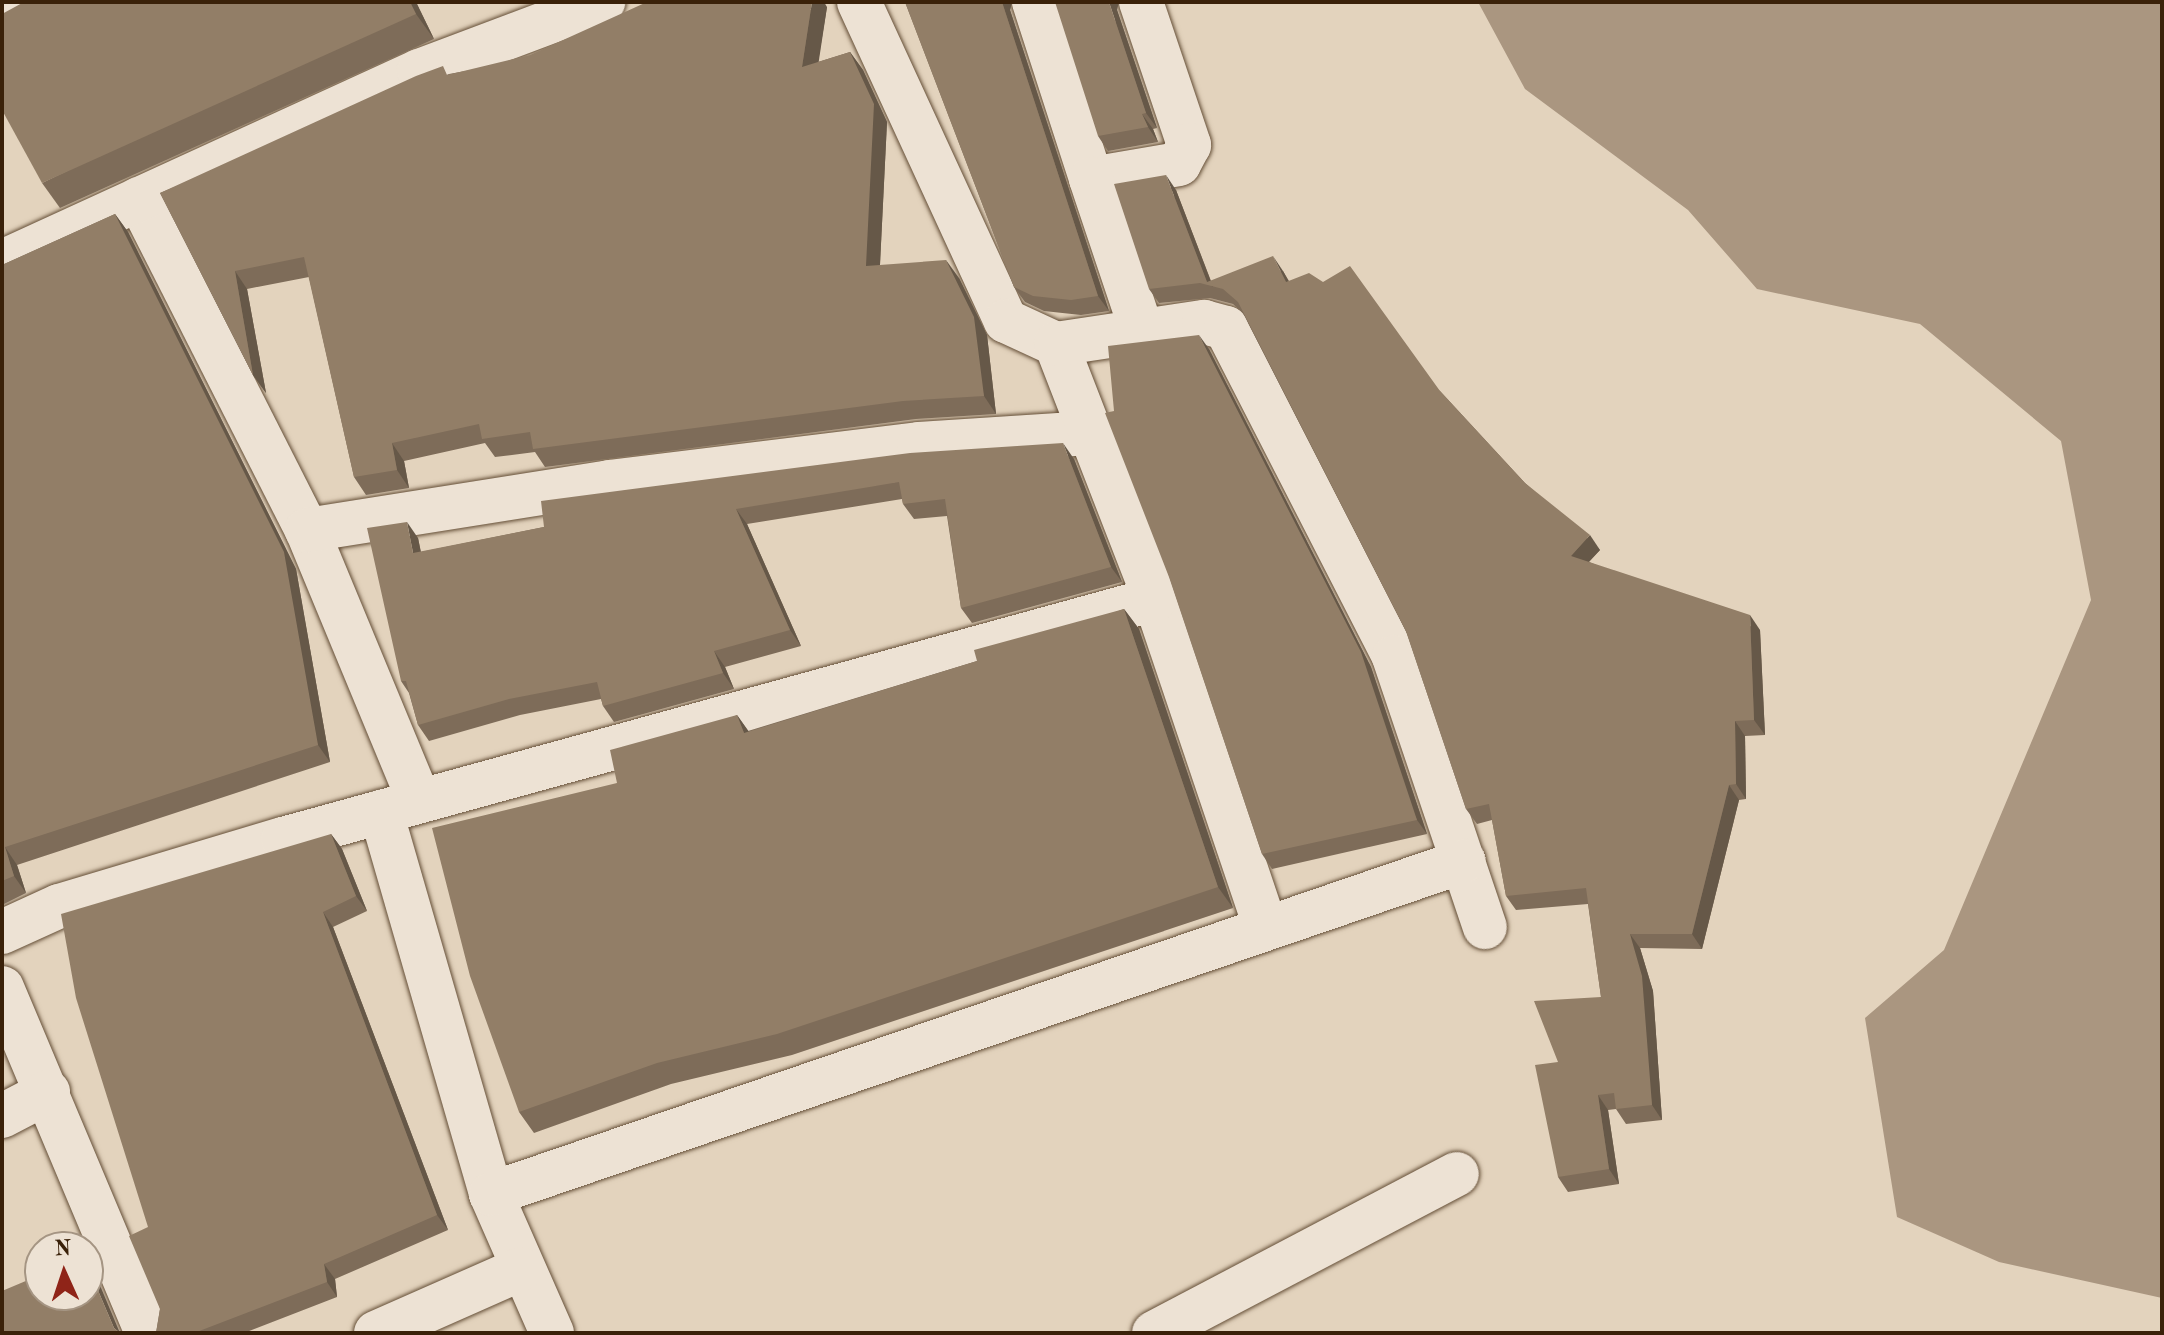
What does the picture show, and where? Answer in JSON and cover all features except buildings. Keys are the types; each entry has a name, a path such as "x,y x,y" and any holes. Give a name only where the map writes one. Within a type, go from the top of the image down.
{"street":[{"path":"2,10 18,2"},
{"path":"2,262 419,71 603,2"},
{"path":"859,2 1006,321 1056,344 1143,334 1204,322 1226,328 1394,657 1485,927"},
{"path":"1034,2 1143,334"},
{"path":"1091,179 1179,164 1189,145 1141,2"},
{"path":"139,199 307,530 400,806 491,1194 521,1269 552,1333"},
{"path":"1056,344 1155,599 1265,926"},
{"path":"307,530 624,480 919,444 1090,433"},
{"path":"2,932 59,906 400,806 1155,599"},
{"path":"491,1194 1265,926 1464,861"},
{"path":"2,988 147,1333"},
{"path":"2,1116 48,1092"},
{"path":"1154,1333 1457,1174"},
{"path":"376,1333 521,1269"}],"shaded area":[{"path":"1478,2 2162,2 2162,1298 1999,1262 1897,1217 1865,1018 1944,950 2091,600 2061,441 1920,324 1757,289 1688,210 1525,89"}]}
